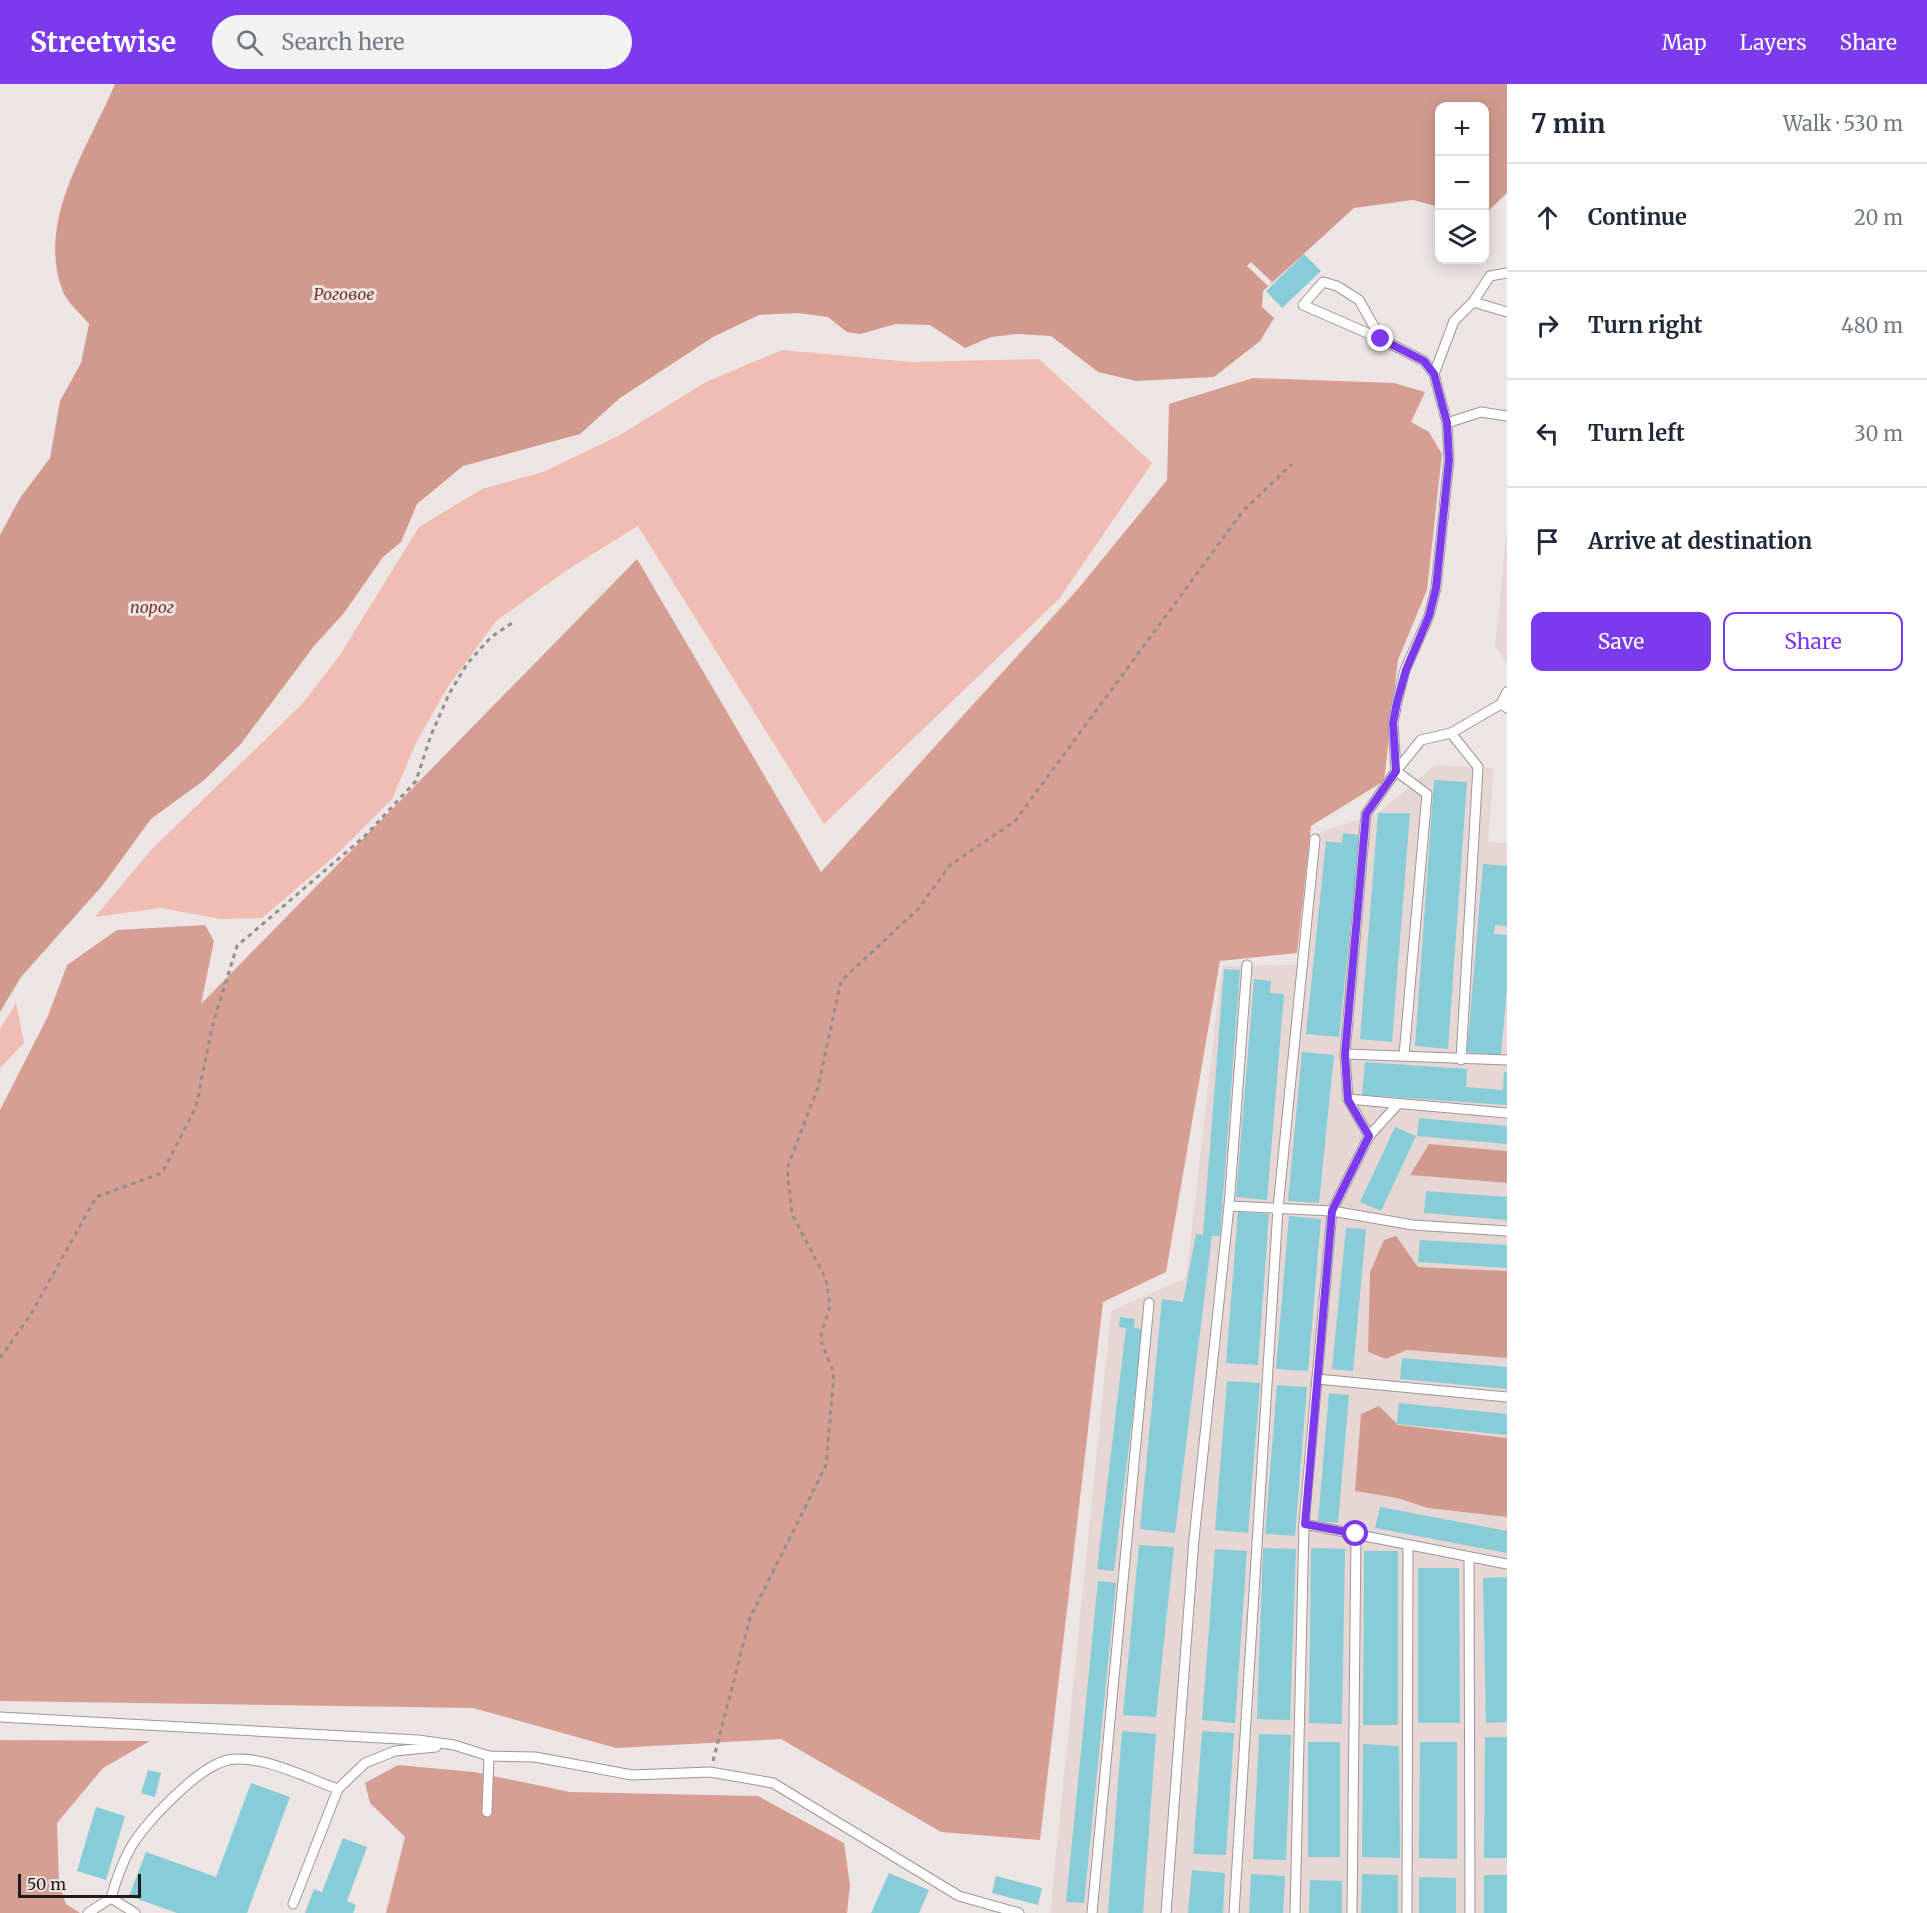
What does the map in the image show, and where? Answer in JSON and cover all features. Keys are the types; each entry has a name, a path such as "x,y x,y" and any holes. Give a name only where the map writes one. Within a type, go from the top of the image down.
{"lane":[{"path":"1434,374 1454,321 1473,302 1490,276 1507,273"},
{"path":"1381,339 1359,300 1337,286 1323,282 1303,304 1424,361 1434,374 1447,423 1449,460 1436,588 1429,616 1406,670 1393,723 1396,771 1427,794 1404,1055"},
{"path":"1473,302 1507,312"},
{"path":"1447,423 1480,412 1507,416"},
{"path":"1369,1136 1348,1100 1345,1054 1366,814 1421,740 1451,733 1504,706 1507,692"},
{"path":"1451,733 1478,767 1461,1060"},
{"path":"1234,1913 1278,1208 1315,839"},
{"path":"1166,1913 1194,1539 1229,1206 1247,965"},
{"path":"1345,1054 1507,1060"},
{"path":"1348,1100 1507,1113"},
{"path":"1295,1913 1305,1524 1332,1211 1369,1136 1398,1104"},
{"path":"1229,1206 1332,1211 1413,1225 1507,1231"},
{"path":"1092,1913 1149,1304"},
{"path":"1317,1378 1507,1397"},
{"path":"1305,1524 1507,1564"},
{"path":"1352,1913 1356,1534"},
{"path":"1407,1913 1408,1545"},
{"path":"1469,1558 1470,1913"},
{"path":"0,1717 406,1739 454,1745 489,1756 536,1757 632,1774 710,1772 773,1783 959,1896 1018,1913"},
{"path":"293,1904 338,1789 365,1762 395,1750 454,1745"},
{"path":"487,1812 489,1756"},
{"path":"88,1913 111,1898 120,1870 132,1846 188,1782 216,1764 229,1760 242,1760 281,1766 338,1789"},
{"path":"111,1898 135,1913"}],"path":[{"path":"710,1772 750,1617 826,1465 834,1373 820,1339 830,1306 826,1279 792,1214 787,1168 818,1087 841,981 919,908 950,865 1015,821 1243,511 1292,464"},
{"path":"0,1358 31,1314 96,1197 162,1173 196,1107 212,1027 237,946 365,836 416,781 431,735 449,694 467,664 491,637 512,623"}],"shaded area":[{"path":"782,350 911,362 1039,359 1152,463 1059,599 824,824 638,526 567,570 496,621 447,688 416,743 392,799 337,854 262,918 220,919 161,908 95,917 151,850 303,703 340,655 419,527 482,489 543,472 620,435 706,382"},
{"path":"1253,378 1394,383 1425,392 1411,422 1429,432 1442,454 1427,590 1398,660 1384,781 1311,826 1297,953 1220,961 1166,1272 1103,1302 1040,1840 941,1832 781,1739 616,1748 473,1708 0,1701 0,1110 48,1016 67,965 117,930 205,925 214,941 201,1004 637,559 821,872 1078,589 1167,480 1169,404"},
{"path":"1507,529 1507,663 1495,646"},
{"path":"1435,765 1494,768 1488,842 1507,843 1507,1151 1429,1144 1411,1175 1507,1183 1507,1271 1418,1267 1407,1252 1370,1272 1368,1352 1386,1359 1407,1350 1507,1358 1507,1438 1398,1425 1355,1491 1397,1498 1428,1508 1507,1517 1507,1913 1050,1913 1111,1311 1186,1278 1222,966 1300,965 1315,834 1378,813"},
{"path":"16,1003 24,1043 0,1068 0,1029"},
{"path":"0,1740 150,1741 103,1768 57,1823 59,1884 66,1904 80,1913 0,1913"},
{"path":"398,1765 474,1772 570,1792 758,1796 844,1843 850,1885 847,1913 386,1913 405,1837 370,1803 365,1783"}],"water":[{"name":"Роговое","path":"115,84 1507,84 1507,193 1489,210 1489,102 1435,102 1435,206 1413,200 1354,208 1263,291 1262,307 1274,318 1260,341 1214,377 1136,381 1098,372 1051,336 1017,334 991,337 965,348 930,325 896,324 860,334 847,332 828,317 798,313 759,315 713,337 620,398 580,434 463,466 417,504 401,542 383,557 344,613 314,646 240,745 203,781 151,819 102,886 21,977 0,1012 0,535 20,498 50,458 60,401 81,363 89,324 63,292 56,265 56,238 60,211 69,185"},
{"path":"1429,1144 1507,1151 1507,1183 1410,1175"},
{"path":"1396,1236 1418,1267 1507,1271 1507,1358 1407,1350 1386,1359 1368,1352 1370,1272 1384,1240"},
{"path":"1379,1406 1398,1425 1507,1438 1507,1517 1428,1508 1397,1498 1355,1491 1361,1414"}],"pier":[{"path":"1251,262 1272,282 1268,286 1247,266"}],"building":[{"path":"1304,254 1321,271 1282,308 1266,291"},
{"path":"1434,780 1467,782 1448,1049 1415,1046"},
{"path":"1378,813 1410,813 1392,1042 1360,1039"},
{"path":"1343,833 1360,835 1339,1037 1306,1034 1326,841 1342,843"},
{"path":"1483,864 1507,866 1507,926 1495,925 1494,934 1507,935 1507,987 1501,1055 1467,1052"},
{"path":"1224,969 1240,970 1220,1236 1212,1236 1175,1533 1140,1529 1162,1299 1183,1302 1196,1234 1203,1235"},
{"path":"1254,979 1271,981 1270,993 1284,994 1267,1200 1236,1197"},
{"path":"1302,1052 1334,1055 1319,1203 1288,1201"},
{"path":"1365,1062 1467,1069 1466,1087 1503,1090 1504,1072 1507,1072 1507,1105 1362,1095"},
{"path":"1419,1118 1507,1126 1507,1144 1417,1136"},
{"path":"1395,1127 1416,1136 1381,1211 1360,1202"},
{"path":"1426,1191 1507,1197 1507,1220 1424,1213"},
{"path":"1238,1212 1269,1214 1258,1365 1226,1363"},
{"path":"1289,1216 1321,1219 1308,1371 1276,1369"},
{"path":"1346,1228 1366,1229 1353,1371 1332,1369"},
{"path":"1420,1240 1507,1245 1507,1268 1418,1262"},
{"path":"1120,1317 1135,1319 1134,1328 1143,1329 1114,1571 1097,1569 1126,1328 1119,1327"},
{"path":"1402,1358 1507,1367 1507,1389 1400,1379"},
{"path":"1227,1381 1260,1383 1248,1533 1215,1530"},
{"path":"1277,1385 1307,1387 1295,1536 1265,1534"},
{"path":"1329,1393 1349,1395 1338,1523 1318,1521"},
{"path":"1399,1403 1507,1414 1507,1435 1397,1424"},
{"path":"1380,1507 1507,1531 1507,1553 1375,1528"},
{"path":"1139,1545 1174,1547 1156,1717 1123,1715"},
{"path":"1263,1548 1296,1549 1290,1720 1257,1719"},
{"path":"1311,1548 1345,1549 1342,1724 1309,1723"},
{"path":"1215,1549 1247,1551 1235,1723 1202,1720"},
{"path":"1364,1551 1398,1551 1398,1725 1363,1725"},
{"path":"1418,1568 1459,1568 1460,1723 1418,1723"},
{"path":"1507,1577 1507,1722 1486,1723 1483,1578"},
{"path":"1098,1581 1116,1583 1084,1903 1066,1902"},
{"path":"1122,1731 1156,1734 1143,1913 1108,1913"},
{"path":"1202,1731 1234,1733 1226,1855 1193,1854"},
{"path":"1259,1734 1291,1735 1286,1860 1253,1859"},
{"path":"1485,1737 1507,1737 1507,1858 1484,1858"},
{"path":"1308,1742 1340,1742 1340,1857 1308,1857"},
{"path":"1420,1742 1457,1742 1457,1859 1419,1858"},
{"path":"1363,1744 1399,1746 1400,1858 1362,1857"},
{"path":"148,1770 161,1773 155,1797 141,1793"},
{"path":"251,1783 290,1797 247,1913 177,1913 129,1896 146,1852 216,1877"},
{"path":"96,1807 125,1816 106,1880 77,1871"},
{"path":"343,1838 367,1847 347,1901 356,1905 353,1913 305,1913 314,1889 322,1892"},
{"path":"1192,1870 1225,1873 1223,1913 1188,1913"},
{"path":"889,1873 929,1890 919,1913 871,1913"},
{"path":"1251,1874 1285,1876 1283,1913 1249,1913"},
{"path":"1362,1874 1398,1875 1398,1913 1361,1913"},
{"path":"1484,1875 1507,1875 1507,1913 1484,1913"},
{"path":"996,1876 1042,1888 1038,1905 992,1893"},
{"path":"1419,1877 1456,1878 1456,1913 1419,1913"},
{"path":"1310,1880 1342,1881 1342,1913 1309,1913"}],"route":[{"path":"1356,1534 1305,1524 1332,1211 1369,1136 1348,1100 1345,1054 1366,814 1396,771 1393,723 1406,670 1415,643 1429,616 1436,588 1449,460 1447,423 1434,374 1424,361 1381,339"}],"water label":[{"name":"порог","path":"152,607"}]}
